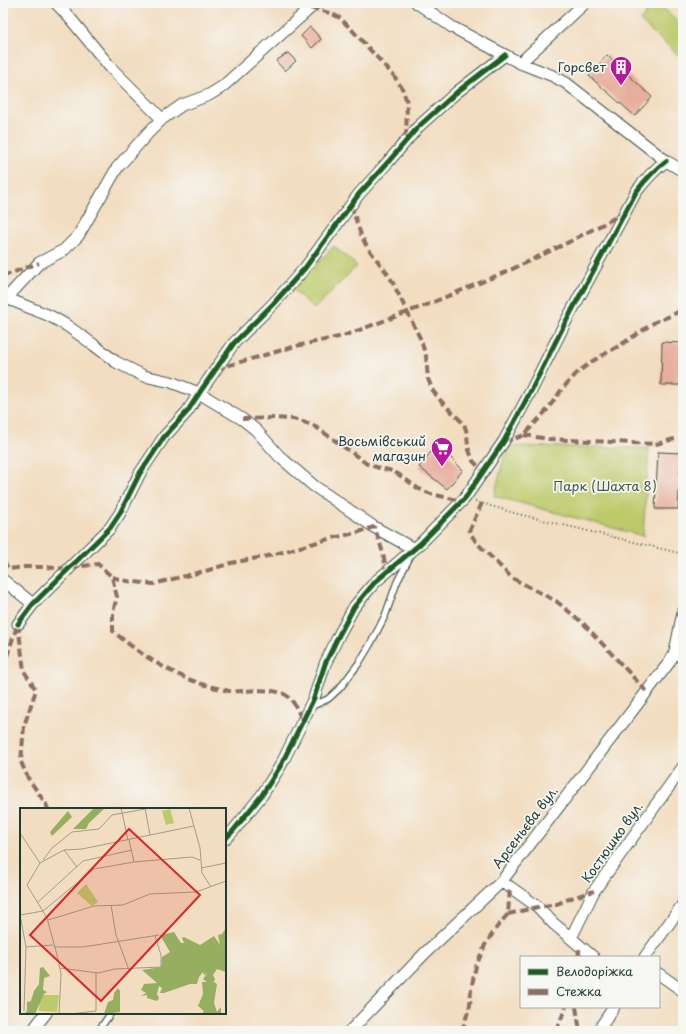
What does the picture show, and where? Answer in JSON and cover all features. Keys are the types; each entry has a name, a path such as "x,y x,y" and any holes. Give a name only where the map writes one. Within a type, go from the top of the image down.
{"street":[{"path":"56,3 111,68 162,119"},
{"path":"316,3 222,87 209,95 182,105 162,119 117,168 78,236 64,250 38,263 5,300 50,316 66,325 116,362 144,376 171,382 199,393 242,419 256,430 280,457 314,486 374,527 414,549"},
{"path":"417,3 452,26 505,55 553,76 566,84 666,161 683,171"},
{"path":"520,62 585,3"},
{"path":"18,624 33,604 110,528 120,513 140,473 164,437 188,412 199,393 234,343 273,304 304,268 359,194 418,128 457,92 505,55"},
{"path":"226,838 262,795 281,765 314,698 325,664 354,607 375,582 414,549 465,498 504,441 564,325 636,192 646,178 666,161"},
{"path":"3,580 33,604"},
{"name":"Арсеньєва вул.","path":"350,1031 425,953 501,882 668,664 675,652 683,612"},
{"name":"Костюшко вул.","path":"570,938 594,891 683,767"},
{"path":"501,882 538,907 553,923 592,956"},
{"path":"646,956 683,904"},
{"path":"660,975 683,992"},
{"path":"598,1031 613,1008"},
{"path":"33,1031 45,1014"}],"lane":[{"path":"310,707 328,699 340,688 359,663 385,616 397,582 414,549"},
{"path":"98,1031 110,1014"}],"path":[{"path":"465,498 514,513 683,554"}],"green space":[{"path":"655,3 657,3 683,25 683,59 640,21"},
{"path":"334,246 357,266 314,309 293,289"},
{"name":"Парк (Шахта 8)","path":"507,446 649,448 643,536 494,496"}],"building":[{"path":"310,27 321,39 312,48 301,36"},
{"path":"288,53 296,61 285,71 276,61"},
{"name":"Горсвет","path":"607,55 652,97 635,116 589,76"},
{"path":"662,342 683,343 683,385 661,385"},
{"name":"Восьмівський магазин","path":"436,446 445,452 463,470 447,489 419,467"},
{"path":"658,452 681,453 678,509 655,509"}],"marked path":[{"path":"310,8 330,13 340,18 394,76 402,88 407,102 406,140"},
{"path":"351,205 361,235 367,247 390,277 420,338 426,356 428,379 433,391 464,424 467,433 468,447 473,461 484,472"},
{"path":"216,369 296,346 343,336 424,306 508,271 565,244 624,213"},
{"path":"3,276 39,263"},
{"path":"504,441 524,435 547,410 562,389 577,373 591,362 655,322 680,311 683,307"},
{"path":"242,419 293,419 313,425 367,464 398,474 419,489 431,494 462,501"},
{"path":"524,435 548,439 655,444 676,439 683,439"},
{"path":"482,503 469,531 476,542 512,578 556,601 584,624 647,692"},
{"path":"112,577 127,581 153,584 231,563 268,556 374,527 385,561 386,573"},
{"path":"3,561 9,569 25,567 68,569 98,564 112,577 117,597 113,612 113,631 124,640 148,658 162,666 203,684 229,691 264,690 284,694 293,702 303,722"},
{"path":"18,624 24,671 36,690 24,726 21,762 28,778 48,808"},
{"path":"3,668 17,626"},
{"path":"462,1031 470,1005 471,989 476,966 485,945 508,914 510,887"},
{"path":"508,914 557,904 594,891"},
{"path":"578,956 580,946"},
{"path":"556,1031 566,1008"},
{"path":"576,1008 580,1031"}],"cycle path":[{"path":"18,624 33,604 110,528 120,513 140,473 164,437 187,412 234,343 273,304 305,268 359,194 418,127 457,92 505,55"},
{"path":"226,838 262,795 281,765 314,698 325,664 354,607 375,582 420,544 465,498 504,441 564,325 636,192 650,175 666,161"}],"place":[{"name":"Горсвет","path":"621,86"},
{"name":"Восьмівський магазин","path":"442,468"}]}
